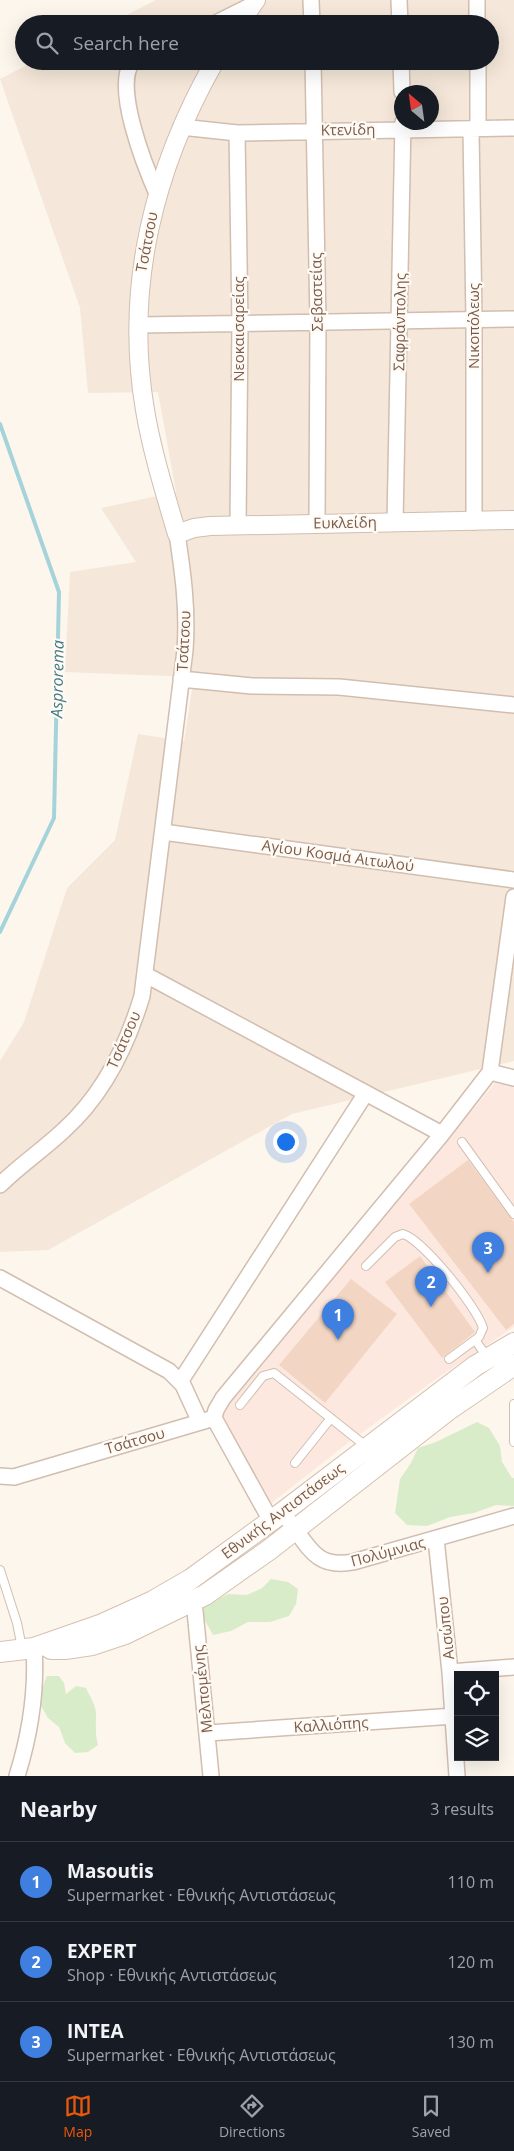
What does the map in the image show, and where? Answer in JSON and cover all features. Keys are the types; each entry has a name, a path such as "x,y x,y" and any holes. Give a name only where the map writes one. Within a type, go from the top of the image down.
{"main road":[{"name":"Εθνικής Αντιστάσεως","path":"29,1649 100,1625 154,1601 191,1579 277,1517 467,1372 514,1343"},
{"name":"Εθνικής Αντιστάσεως","path":"0,1652 29,1649 65,1649 92,1645 125,1634 192,1602 238,1574 447,1411 514,1365"}],"street":[{"path":"311,0 312,15"},
{"path":"399,0 400,15"},
{"path":"477,0 477,15"},
{"path":"231,15 254,3"},
{"path":"245,15 254,3"},
{"path":"127,70 130,112 142,160 158,196"},
{"name":"Τσάτσου","path":"0,1185 64,1130 96,1095 116,1063 130,1033 142,996 182,679 187,622 185,582 177,534 157,468 145,409 140,370 140,277 149,224 181,127 210,70"},
{"name":"Σεβαστείας","path":"312,70 318,321 317,524"},
{"path":"401,70 402,85"},
{"name":"Νικοπόλεως","path":"474,522 475,129 478,70"},
{"name":"Κτενίδη","path":"181,127 237,133 394,127"},
{"name":"Κτενίδη","path":"439,128 514,128"},
{"name":"Σαφράνπολης","path":"395,522 403,130"},
{"name":"Νεοκαισαρείας","path":"237,133 240,323 238,525"},
{"path":"139,325 514,318"},
{"name":"Ευκλείδη","path":"177,534 194,528 238,525 514,520"},
{"path":"182,679 252,686 339,687 514,705"},
{"name":"Αγίου Κοσμά Αιτωλού","path":"163,832 514,880"},
{"path":"207,1420 223,1398 442,1134 490,1072 514,897"},
{"path":"146,974 442,1134"},
{"path":"490,1072 514,1078"},
{"path":"180,1382 366,1093"},
{"path":"0,1278 160,1365 180,1382 277,1517"},
{"name":"Τσάτσου","path":"0,1476 6,1478 14,1477 207,1420"},
{"name":"Πολύμνιας","path":"277,1517 295,1529 320,1559 335,1564 353,1562 514,1516"},
{"name":"Αισώπου","path":"436,1539 454,1716"},
{"name":"Μελπομένης","path":"192,1602 195,1611 211,1776"},
{"path":"17,1776 32,1714 36,1670 29,1649"},
{"path":"450,1672 514,1667"},
{"name":"Καλλιόπης","path":"208,1733 454,1716"},
{"name":"Αισώπου","path":"457,1761 458,1776"}],"lane":[{"path":"462,1142 514,1214"},
{"path":"366,1266 395,1237 406,1235 449,1275 482,1324 482,1332 475,1340 449,1359"},
{"path":"475,1340 488,1358"},
{"path":"240,1405 264,1376 274,1373 368,1448"},
{"path":"514,1404 514,1442"},
{"path":"295,1463 331,1418"},
{"path":"0,1570 17,1623 29,1649"}],"shaded area":[{"path":"156,0 514,0 514,1061 292,1114 48,1250 0,1252 0,1061 24,1022 67,888 115,840 138,734 184,741 194,677 65,672 70,572 136,562 101,508 176,492 158,392 88,393 80,308 0,79 18,70 499,70 499,15 127,15"},
{"path":"495,1083 514,1085 514,1327 433,1381 344,1446 269,1505 219,1411"}],"green space":[{"path":"477,1422 489,1428 500,1446 502,1462 512,1478 514,1478 514,1506 496,1505 474,1513 450,1517 427,1526 407,1525 395,1513 400,1479 418,1448 436,1442"},
{"path":"271,1579 288,1582 298,1589 296,1604 289,1616 270,1622 248,1622 231,1631 213,1635 204,1619 204,1606 228,1594 247,1595 262,1588"},
{"path":"47,1676 59,1676 64,1683 66,1694 76,1686 86,1688 95,1708 98,1745 88,1752 75,1753 65,1743 59,1727 48,1718 41,1706 41,1691"}],"building":[{"path":"468,1160 514,1222 514,1324 506,1330 409,1204"},
{"path":"420,1256 475,1332 442,1358 385,1282"},
{"path":"351,1279 397,1314 325,1403 279,1365"}],"waterway":[{"name":"Asprorema","path":"0,424 59,592 54,818 0,932"}],"place":[{"name":"INTEA","path":"488,1273"},
{"name":"EXPERT","path":"431,1307"},
{"name":"Masoutis","path":"338,1340"}]}
